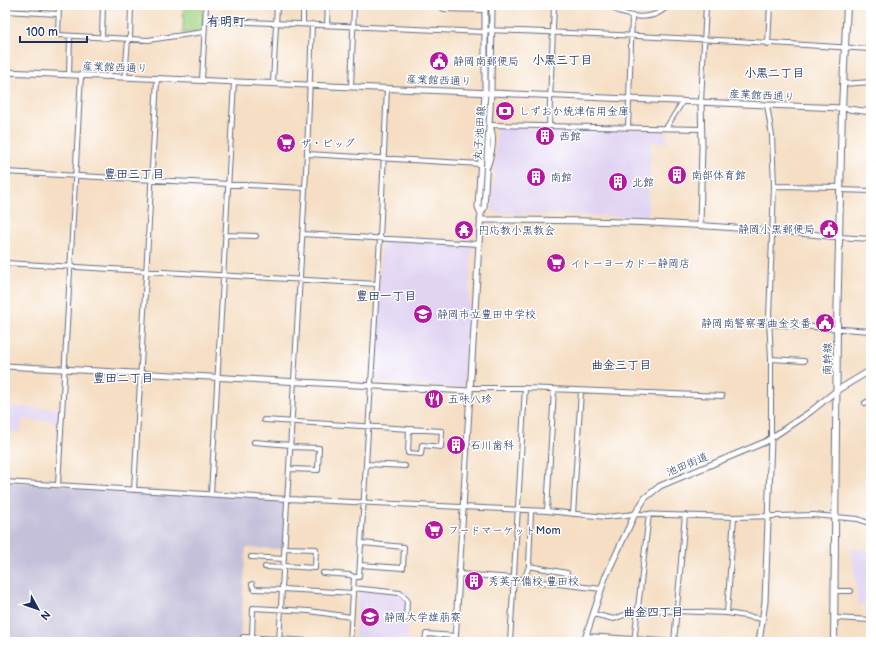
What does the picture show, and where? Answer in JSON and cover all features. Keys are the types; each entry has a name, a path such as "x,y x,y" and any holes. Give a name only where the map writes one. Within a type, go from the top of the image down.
{"main road":[{"name":"南幹線","path":"834,642 837,328 846,5"}],"street":[{"path":"59,5 58,35 148,40 204,32"},
{"path":"102,38 103,5"},
{"path":"125,77 131,5"},
{"path":"202,80 206,5"},
{"path":"273,83 277,5"},
{"path":"302,24 303,5"},
{"path":"327,25 328,5"},
{"path":"350,87 354,5"},
{"path":"438,5 444,9 485,8"},
{"name":"丸子池田線","path":"456,639 480,227 480,214 478,207 490,125 492,92 494,30 492,5"},
{"path":"549,126 554,5"},
{"path":"610,5 621,14 632,16 658,14 668,5"},
{"path":"700,225 702,129 701,102 706,5"},
{"path":"768,44 770,5"},
{"name":"丸子池田線","path":"480,214 484,208 486,172 484,165 485,8"},
{"path":"5,11 58,14"},
{"path":"628,128 632,16"},
{"path":"205,20 632,36 871,49"},
{"path":"279,641 295,382 312,24"},
{"path":"70,36 70,75"},
{"name":"産業館西通り","path":"5,72 842,108 871,112"},
{"path":"58,485 81,75"},
{"path":"134,490 157,78"},
{"path":"211,494 234,82"},
{"path":"843,84 871,82"},
{"path":"323,573 350,574 354,577 359,577 365,503 387,88"},
{"path":"666,128 683,101"},
{"path":"759,642 765,602 771,439 771,359 769,317 774,186 772,136 767,105"},
{"path":"486,172 493,146 493,132 490,125 702,129"},
{"path":"307,154 484,165"},
{"path":"5,172 305,188"},
{"path":"774,186 840,188 871,191"},
{"path":"480,220 544,220 700,225 871,239"},
{"path":"302,234 478,244"},
{"path":"225,235 256,236"},
{"path":"5,262 377,284"},
{"path":"770,324 871,330"},
{"path":"771,359 804,361"},
{"path":"5,366 470,390 525,388 722,396"},
{"name":"池田街道","path":"584,642 602,589 635,514 644,498 654,489 771,439 810,412 836,391 871,370"},
{"path":"510,642 519,510 525,388"},
{"path":"546,511 554,389"},
{"path":"573,514 581,391"},
{"path":"865,403 871,400"},
{"path":"264,420 442,431 441,447 422,445 421,454 408,453 409,429"},
{"path":"254,442 319,448 318,470 290,469"},
{"path":"367,464 405,466"},
{"path":"5,482 288,499 546,511 606,517 635,514 734,517 814,515 858,519 871,524"},
{"path":"524,580 529,566 531,511"},
{"path":"634,641 636,610 649,514"},
{"path":"674,642 685,515"},
{"path":"727,613 734,517"},
{"path":"360,565 403,568 404,547 362,543"},
{"path":"265,567 315,568 316,549 285,548"},
{"path":"251,557 284,559"},
{"path":"529,566 567,573 565,585"},
{"path":"459,574 514,578 565,585 584,585 602,589"},
{"path":"350,642 354,577"},
{"path":"252,584 254,588 282,590 400,593 407,600 406,619"},
{"path":"835,591 851,591"},
{"path":"252,637 253,608 281,609 351,617"},
{"path":"593,614 614,618 636,610 676,611 727,613 763,619"},
{"path":"835,618 871,620"},
{"path":"425,642 426,634 456,639"},
{"path":"587,636 634,641 678,642"},
{"path":"243,637 279,641 325,642"}],"shaded area":[{"path":"497,127 664,130 668,142 651,143 648,217 496,213 492,208"},
{"name":"静岡市立豊田中学校","path":"382,240 472,246 464,388 373,382"},
{"path":"5,406 60,409 60,422 22,420 21,432 5,431"},
{"path":"5,482 286,498 283,549 246,548 240,642 5,642"},
{"path":"851,548 871,550 871,605 858,605"},
{"path":"359,589 410,591 407,642 354,642"}],"green space":[{"path":"184,5 204,5 202,31 183,33"}],"place":[{"name":"静岡南郵便局","path":"439,61"},
{"name":"しずおか焼津信用金庫","path":"505,111"},
{"name":"西館","path":"545,136"},
{"name":"ザ・ビッグ","path":"286,143"},
{"name":"南部体育館","path":"677,175"},
{"name":"南館","path":"536,177"},
{"name":"北館","path":"618,182"},
{"name":"静岡小黒郵便局","path":"829,229"},
{"name":"円応教小黒教会","path":"464,230"},
{"name":"イトーヨーカドー静岡店","path":"556,263"},
{"name":"静岡市立豊田中学校","path":"423,314"},
{"name":"静岡南警察署曲金交番","path":"825,323"},
{"name":"五味八珍","path":"434,399"},
{"name":"石川歯科","path":"456,445"},
{"name":"フードマーケットMom","path":"434,530"},
{"name":"秀英予備校 豊田校","path":"474,581"},
{"name":"静岡大学雄萠寮","path":"370,617"}],"district":[{"name":"有明町","path":"226,21"},
{"name":"小黒三丁目","path":"562,60"},
{"name":"小黒二丁目","path":"774,73"},
{"name":"豊田三丁目","path":"134,174"},
{"name":"豊田一丁目","path":"386,296"},
{"name":"曲金三丁目","path":"621,365"},
{"name":"豊田二丁目","path":"123,378"},
{"name":"曲金四丁目","path":"653,612"}]}
